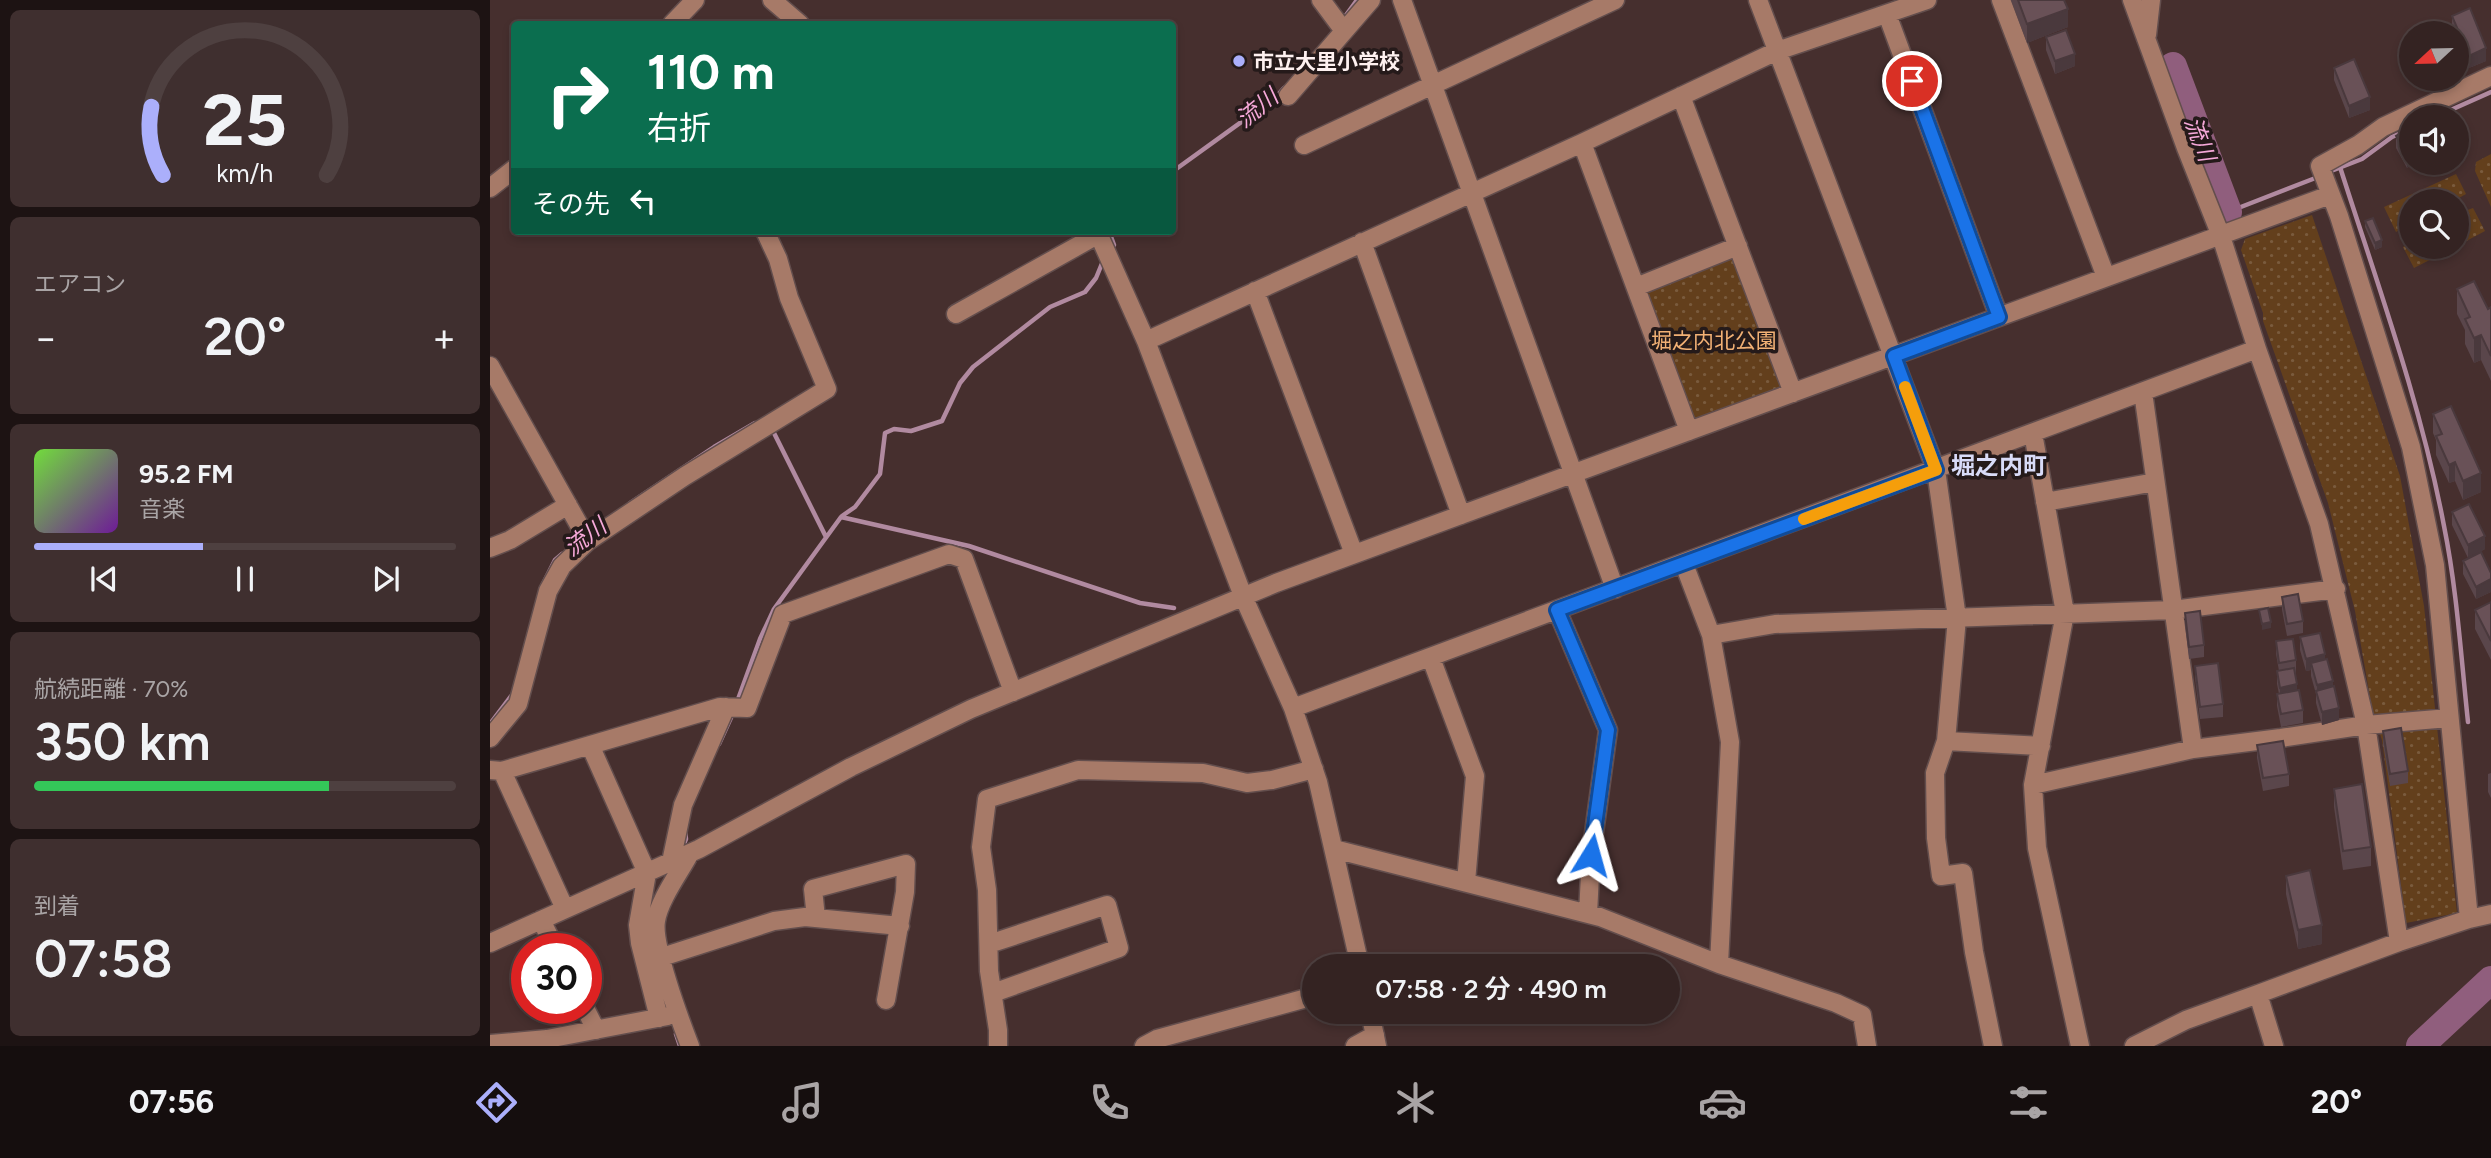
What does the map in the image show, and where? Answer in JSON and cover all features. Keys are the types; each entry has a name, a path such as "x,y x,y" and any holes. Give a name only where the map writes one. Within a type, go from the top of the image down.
{"street":[{"path":"675,21 695,0"},
{"path":"772,0 796,21"},
{"path":"1321,0 1342,28"},
{"path":"1288,96 1342,28 1371,0"},
{"path":"1402,0 1615,589"},
{"path":"1304,145 1615,0"},
{"path":"1758,0 1936,470 1957,618 1946,741 1935,773 1936,838 1941,876 1963,873 1993,1046"},
{"path":"1146,341 1582,143 1777,51 1927,0"},
{"path":"2001,0 2106,276"},
{"path":"2132,0 2221,236 2257,349 2319,524 2366,725 2399,942"},
{"path":"2147,40 2151,0"},
{"path":"1887,14 1999,317"},
{"path":"490,943 681,857 851,767 971,709 1243,596 2106,276 2221,236 2324,180 2358,145 2383,127 2491,76"},
{"path":"1681,96 1793,393"},
{"path":"1582,143 1689,431"},
{"path":"490,188 511,171"},
{"path":"2324,180 2339,216 2411,447 2435,565 2469,919"},
{"path":"490,738 519,704 548,591 562,566 589,541 685,476 827,389 789,298 778,259 767,235"},
{"path":"956,314 1102,242 1146,341 1243,596 1293,708 1314,769 1357,954"},
{"path":"1362,242 1461,515"},
{"path":"1636,287 1738,246"},
{"path":"1255,291 1354,554"},
{"path":"1293,708 2257,349"},
{"path":"490,366 589,541"},
{"path":"2143,392 2193,749"},
{"path":"2033,433 2065,613 2033,785 2037,848 2080,1046"},
{"path":"2045,502 2155,482"},
{"path":"490,548 510,540 568,505"},
{"path":"565,909 496,770 720,706 747,708 783,614 949,554 964,559 1013,692"},
{"path":"1684,564 1711,635 1730,742 1719,964"},
{"path":"1711,635 1776,624 2173,610 2336,589"},
{"path":"1557,610 1608,730 1591,855 1588,914"},
{"path":"1431,657 1475,776 1466,883"},
{"path":"668,1016 656,920 681,857 682,805 727,707"},
{"path":"2033,785 2193,749 2366,725 2449,718"},
{"path":"1946,741 2041,746"},
{"path":"590,745 647,873 638,925 640,943 668,1016 690,1046"},
{"path":"998,1046 987,890 981,847 987,799 1078,770 1203,772 1247,783 1272,780 1314,769"},
{"path":"1334,849 1588,914 1719,964 1836,1003 1862,1015 1867,1046"},
{"path":"816,918 813,889 906,864 905,892 886,1000"},
{"path":"989,944 1107,905 1119,948 993,993"},
{"path":"2134,1046 2186,1020 2399,942 2491,914"},
{"path":"662,957 774,922 805,917 900,926"},
{"path":"541,920 548,933"},
{"path":"2258,994 2274,1046"},
{"path":"1144,1046 1157,1039 1302,999"},
{"path":"490,1044 547,1039 668,1016"},
{"path":"593,1024 596,1030"},
{"path":"1355,1046 1376,1040"}],"green space":[{"path":"2491,154 2491,207 2475,171 2476,162"},
{"path":"2456,175 2464,189 2423,189"},
{"path":"2399,200 2399,230 2396,232 2384,207"},
{"path":"2473,208 2485,231 2469,240 2469,210"},
{"path":"2312,215 2400,476 2424,606 2457,913 2406,923 2382,740 2373,714 2355,611 2328,503 2263,321 2263,313 2241,250 2245,239"},
{"name":"堀之内北公園","path":"1738,246 1793,393 1689,431 1636,287"},
{"path":"2409,259 2432,259 2414,268"}],"building":[{"path":"2018,0 2064,0 2068,9 2027,24"},
{"path":"2470,8 2486,48 2469,56 2469,21 2454,21 2452,16"},
{"path":"2066,30 2075,54 2055,61 2046,37"},
{"path":"2354,59 2370,97 2349,106 2334,68"},
{"path":"2373,218 2382,240 2375,243 2365,221"},
{"path":"2474,281 2488,309 2491,307 2491,356 2481,335 2474,338 2465,319 2470,317 2457,289"},
{"path":"2451,406 2481,473 2463,481 2455,462 2449,465 2436,436 2442,434 2433,414"},
{"path":"2469,504 2485,536 2468,545 2452,512"},
{"path":"2481,552 2491,579 2476,587 2463,561"},
{"path":"2298,594 2303,621 2287,624 2282,597"},
{"path":"2491,602 2491,641 2475,610"},
{"path":"2268,608 2271,622 2262,624 2259,610"},
{"path":"2200,611 2204,645 2189,647 2185,613"},
{"path":"2320,633 2325,654 2306,659 2300,637"},
{"path":"2293,639 2296,660 2279,663 2276,641"},
{"path":"2327,659 2333,681 2317,685 2311,663"},
{"path":"2218,663 2223,704 2200,707 2195,666"},
{"path":"2294,668 2297,684 2280,688 2277,671"},
{"path":"2334,686 2339,708 2322,712 2316,691"},
{"path":"2299,690 2303,710 2281,714 2277,694"},
{"path":"2401,728 2408,771 2390,774 2383,731"},
{"path":"2283,741 2289,774 2263,778 2257,745"},
{"path":"2362,784 2371,847 2343,851 2334,789"},
{"path":"2310,870 2322,925 2298,930 2286,876"}],"waterway":[{"name":"流川","path":"1344,18 1357,0"},
{"name":"流川","path":"2173,66 2228,212"},
{"name":"流川","path":"1176,169 1276,97 1284,88"},
{"path":"2462,105 2491,92"},
{"path":"2326,173 2362,159 2399,134"},
{"path":"2340,167 2398,345 2434,480 2452,574 2468,722"},
{"path":"2228,212 2318,177"},
{"path":"1110,235 1114,245 1110,251"},
{"path":"842,516 855,507 880,474 885,433 894,429 911,431 942,421 960,383 973,367 1050,307 1085,292 1096,278 1103,261"},
{"name":"流川","path":"630,503 755,423"},
{"path":"772,429 826,537"},
{"path":"737,702 774,609 841,517 969,546 1140,603 1174,608"},
{"name":"流川","path":"541,588 555,560 562,554"},
{"name":"流川","path":"490,724 515,691"},
{"path":"719,744 734,711"},
{"path":"682,848 686,839 685,830"},
{"path":"2420,1046 2491,980"},
{"path":"676,1034 680,1046"}],"slow traffic":[{"path":"1804,519 1936,470 1905,387"}],"place":[{"name":"市立大里小学校","path":"1239,61"}],"district":[{"name":"堀之内町","path":"1999,465"}],"route":[{"path":"1591,855 1608,730 1557,610 1936,470 1894,356 1999,317 1912,81"}]}
